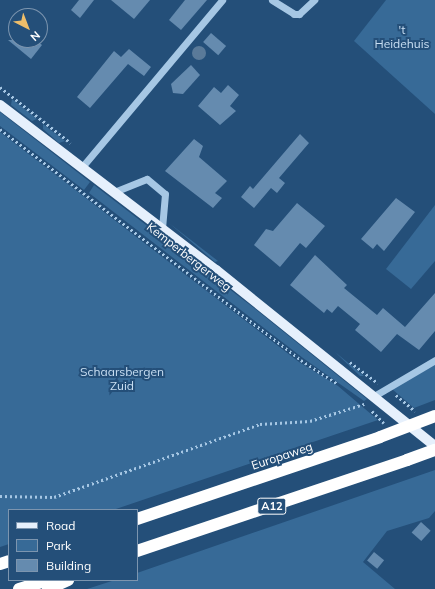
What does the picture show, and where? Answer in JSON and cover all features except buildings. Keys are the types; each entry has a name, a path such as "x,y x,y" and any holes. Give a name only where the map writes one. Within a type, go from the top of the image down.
{"highway":[{"name":"Europaweg","path":"138,519 380,437 435,416"},
{"name":"A12","path":"138,551 435,450"},
{"path":"19,589 45,581"},
{"path":"48,589 66,581"}],"main road":[{"name":"Kemperbergerweg","path":"0,105 162,229 435,446"}],"street":[{"path":"82,167 222,0"},
{"path":"272,0 294,14 299,14 314,0"},
{"path":"114,192 146,179 165,194 162,229"},
{"path":"374,396 435,360"}],"path":[{"name":"Kemperbergerweg","path":"0,129 301,360 343,388"},
{"path":"387,387 419,414"},
{"path":"0,496 54,498 260,424 310,421 364,404 359,400"}],"green space":[{"name":"'t Heidehuis","path":"386,0 435,0 435,114 354,41"},
{"path":"12,99 37,119 32,121 11,105"},
{"path":"0,112 90,182 84,190 0,126"},
{"path":"43,124 65,141 59,143 43,129"},
{"name":"Schaarsbergen Zuid","path":"0,132 299,362 338,386 378,420 116,509 8,509 8,544 0,547"},
{"path":"94,185 254,308 367,399 364,401 303,358 89,193"},
{"path":"435,205 435,261 411,289 386,269"},
{"path":"169,223 218,261 215,262"},
{"path":"335,352 364,376 360,376"},
{"path":"435,365 435,400 414,408 392,389"},
{"path":"435,470 435,511 429,518 387,531 363,562 395,589 87,589 112,581 138,581 138,573"}],"shaded area":[{"path":"199,46 204,48 206,53 204,58 199,60 194,58 192,53 194,48"}]}
